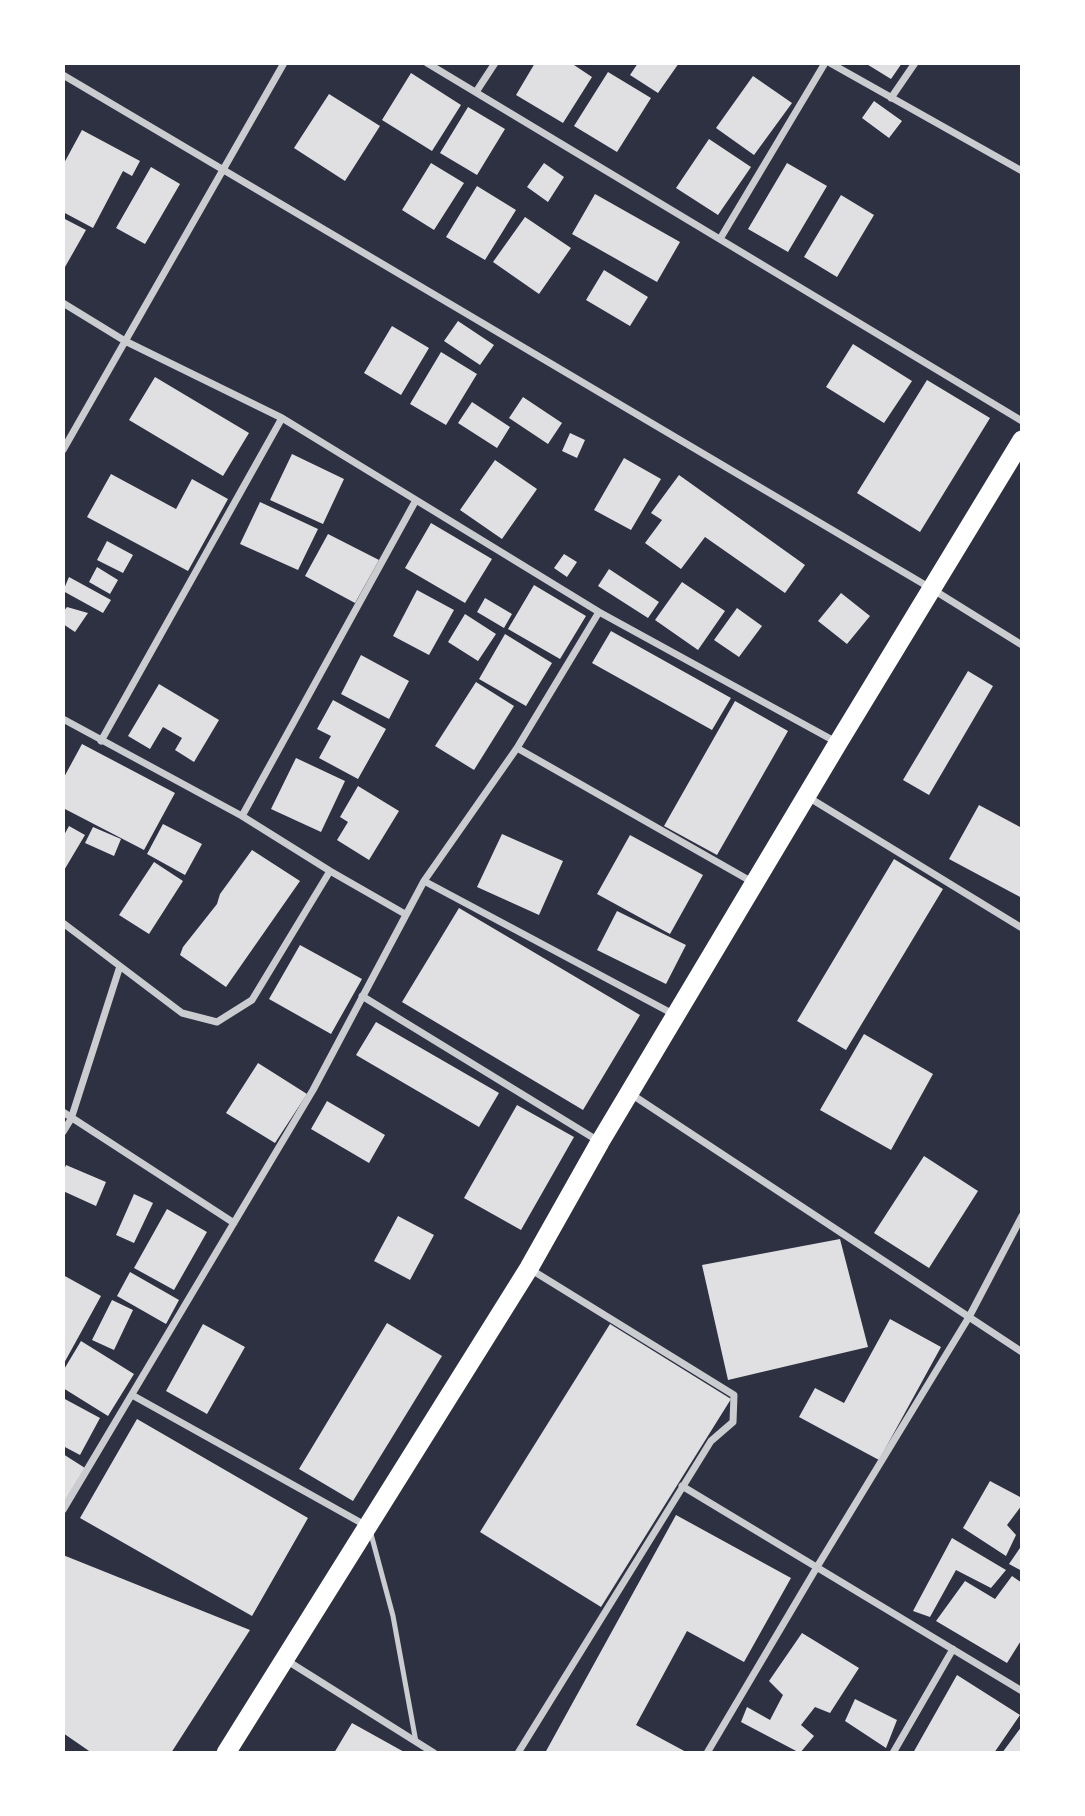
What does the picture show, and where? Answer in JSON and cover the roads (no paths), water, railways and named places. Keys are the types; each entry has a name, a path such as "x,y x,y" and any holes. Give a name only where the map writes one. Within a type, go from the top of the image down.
{"highway":[{"path":"226,1753 529,1268 600,1142 806,796 1022,440"}],"street":[{"path":"63,450 284,63"},
{"path":"427,63 1022,421"},
{"path":"476,92 495,63"},
{"path":"720,239 828,63 1022,171"},
{"path":"891,98 915,63"},
{"path":"63,75 932,589 1022,645"},
{"path":"63,303 125,341 282,418 599,612 838,743"},
{"path":"101,741 282,418"},
{"path":"242,816 416,500"},
{"path":"63,1510 313,1090 424,881 517,748 599,612"},
{"path":"63,719 242,816 405,914"},
{"path":"517,748 755,883"},
{"path":"806,796 1022,928"},
{"path":"63,923 182,1013 217,1022 252,1000 330,871"},
{"path":"424,881 676,1016"},
{"path":"63,1132 71,1119 120,966"},
{"path":"362,996 600,1142"},
{"path":"630,1093 1022,1352"},
{"path":"63,1112 234,1223"},
{"path":"707,1753 969,1317 1022,1216"},
{"path":"518,1753 711,1441 733,1422 734,1395 529,1268"},
{"path":"132,1395 369,1527"},
{"path":"682,1486 1022,1690"},
{"path":"893,1753 953,1649"},
{"path":"286,1660 434,1753"}],"lane":[{"path":"369,1527 393,1616 416,1742"}]}
